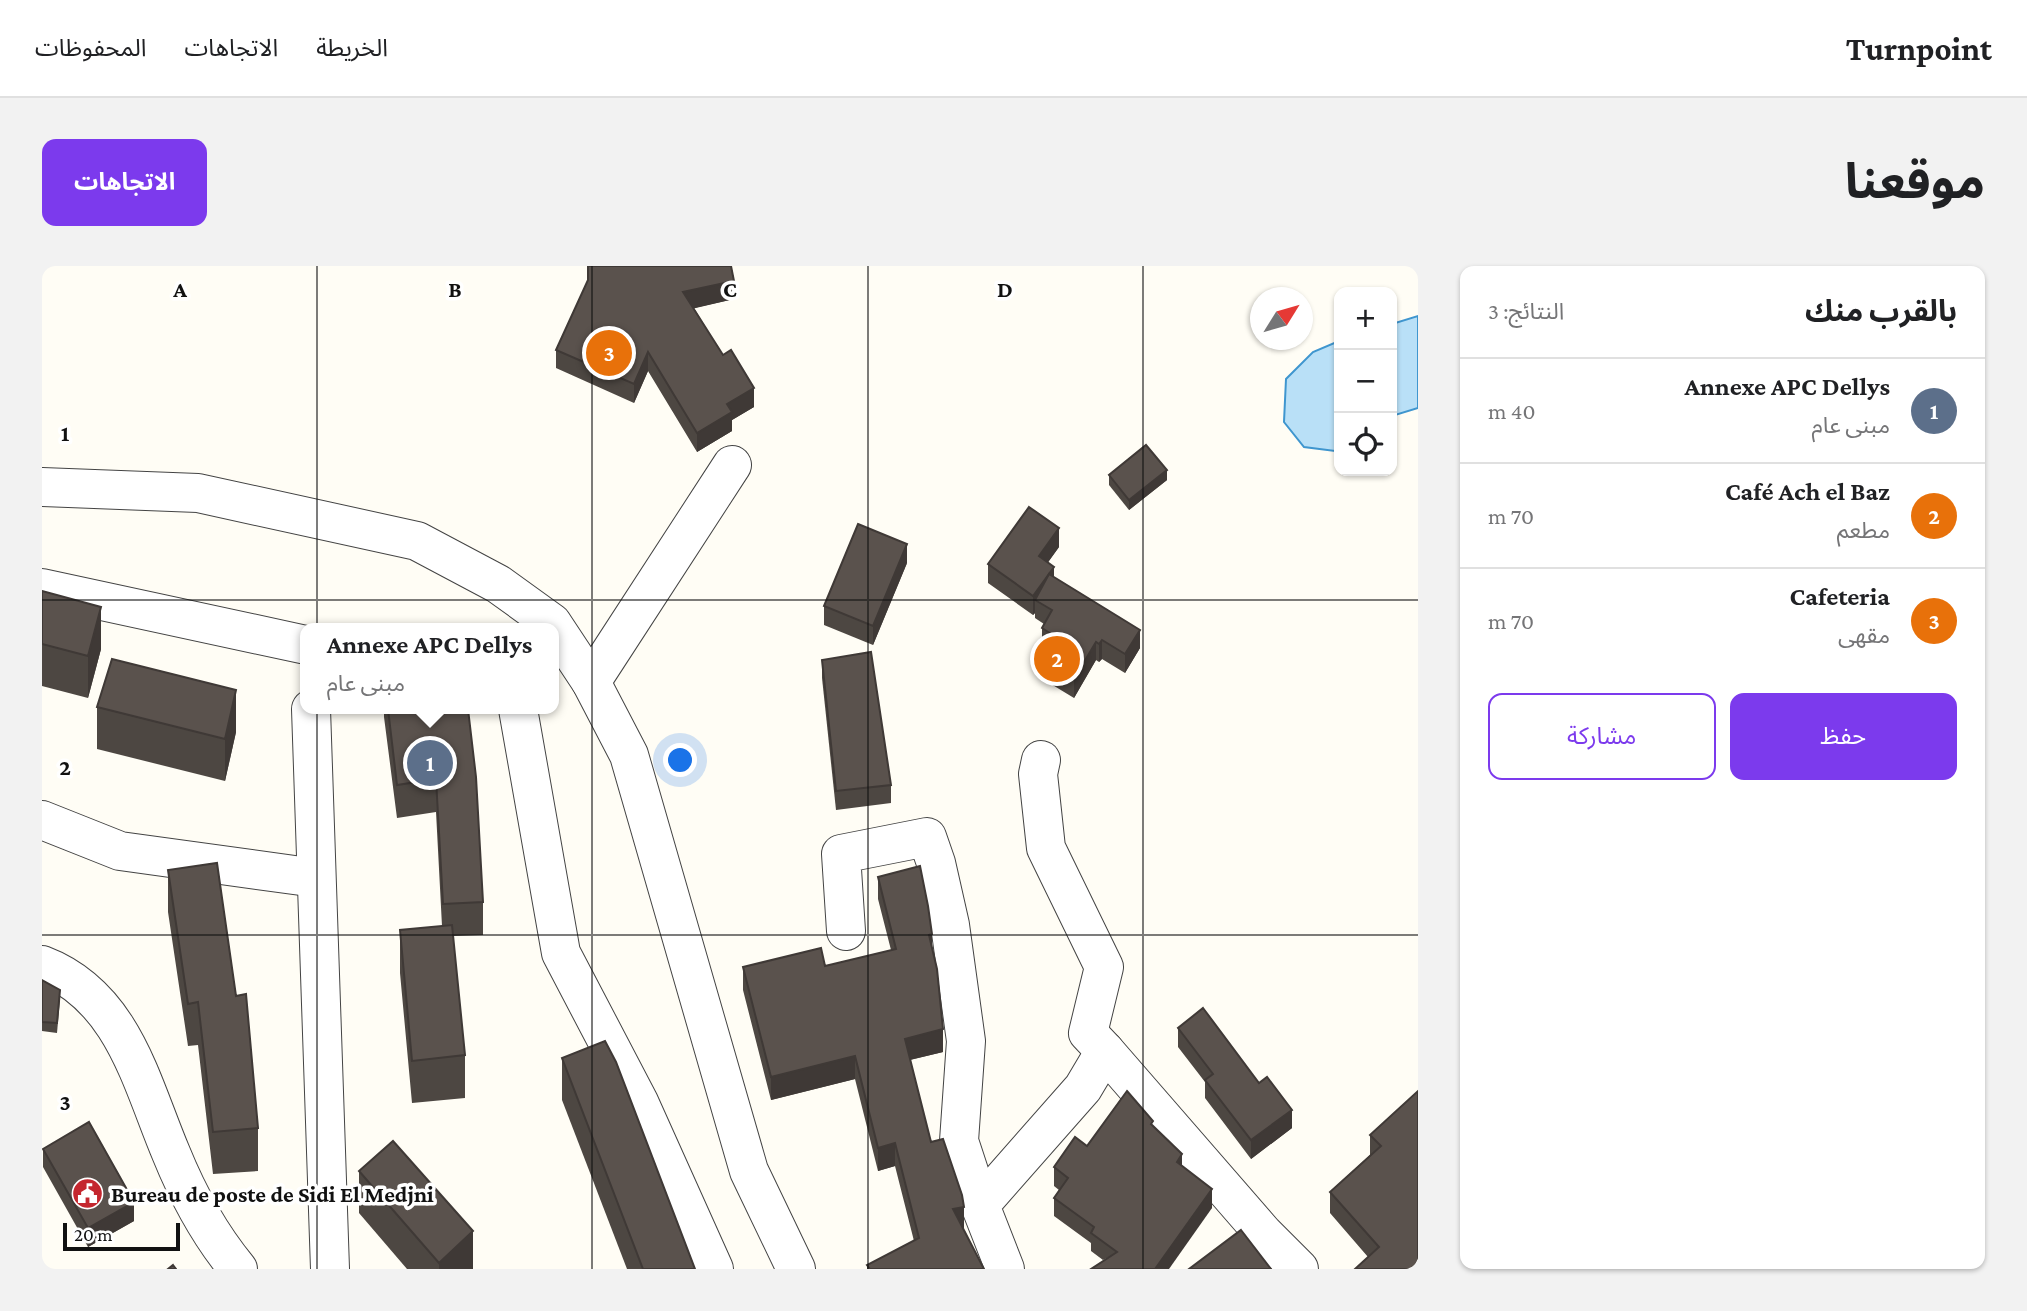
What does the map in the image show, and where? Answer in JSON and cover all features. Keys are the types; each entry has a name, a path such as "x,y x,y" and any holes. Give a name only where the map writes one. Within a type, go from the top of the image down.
{"street":[{"path":"591,682 732,465"},
{"path":"42,487 198,493 417,541 498,584 552,623"},
{"path":"42,588 300,644"},
{"path":"559,634 591,682 629,755 749,1171 796,1269"},
{"path":"311,714 330,1269"},
{"path":"519,714 561,953 639,1102 714,1269"},
{"path":"1041,760 1038,775 1046,848 1104,967 1088,1033 1264,1234 1299,1269"},
{"path":"42,820 120,851 316,878"},
{"path":"846,931 841,854 927,837 936,863 950,925 966,1041 959,1140 1005,1269"},
{"path":"42,965 84,991 111,1020 132,1052 171,1154 209,1231 237,1269"},
{"path":"980,1205 1083,1088 1105,1051"}],"water":[{"path":"1418,316 1418,408 1397,414 1397,350 1397,322"},
{"path":"1334,343 1334,451 1304,447 1284,422 1286,379 1313,352"}],"building":[{"path":"588,266 731,266 734,281 683,292 723,355 731,350 754,388 727,404 732,412 697,433 648,352 634,384 556,350 588,280"},
{"path":"1146,445 1167,470 1129,500 1109,475"},
{"path":"1029,507 1059,528 1039,556 1054,567 1033,596 988,564"},
{"path":"858,524 907,544 873,626 824,606"},
{"path":"1049,574 1140,630 1125,654 1102,640 1099,644 1096,642 1074,679 1046,662 1059,639 1042,628 1052,610 1035,600"},
{"path":"42,591 101,607 88,656 42,644"},
{"path":"871,652 891,785 836,791 822,660"},
{"path":"112,659 236,690 225,739 97,707"},
{"path":"389,714 469,714 476,777 483,902 443,904 436,779 397,785"},
{"path":"217,863 236,996 246,994 258,1128 213,1132 198,1002 188,1004 168,870"},
{"path":"920,866 932,934 929,935 937,969 943,1029 905,1039 931,1142 943,1139 962,1195 964,1207 953,1209 984,1269 870,1269 867,1265 919,1238 895,1143 878,1148 855,1056 771,1077 743,967 821,948 825,966 896,949 878,877"},
{"path":"452,925 465,1055 412,1061 400,930"},
{"path":"42,980 60,990 57,1023 42,1022"},
{"path":"1203,1008 1259,1083 1267,1077 1292,1110 1251,1140 1205,1080 1213,1074 1178,1028"},
{"path":"605,1041 616,1062 695,1269 643,1269 562,1058"},
{"path":"1127,1091 1153,1121 1151,1124 1182,1154 1177,1162 1212,1189 1155,1269 1091,1269 1117,1252 1091,1233 1094,1227 1054,1198 1068,1178 1054,1167 1075,1137 1087,1146"},
{"path":"1418,1091 1418,1269 1355,1269 1379,1247 1330,1192 1381,1146 1370,1135"},
{"name":"Bureau de poste de Sidi El Medjni","path":"89,1122 134,1202 88,1228 43,1149"},
{"path":"393,1141 473,1231 439,1263 359,1171"},
{"path":"1241,1230 1271,1269 1189,1269"}],"place":[{"name":"Cafeteria","path":"609,353"},
{"name":"Café Ach el Baz","path":"1057,659"},
{"name":"Annexe APC Dellys","path":"430,763"},
{"name":"Bureau de poste de Sidi El Medjni","path":"88,1194"}]}
